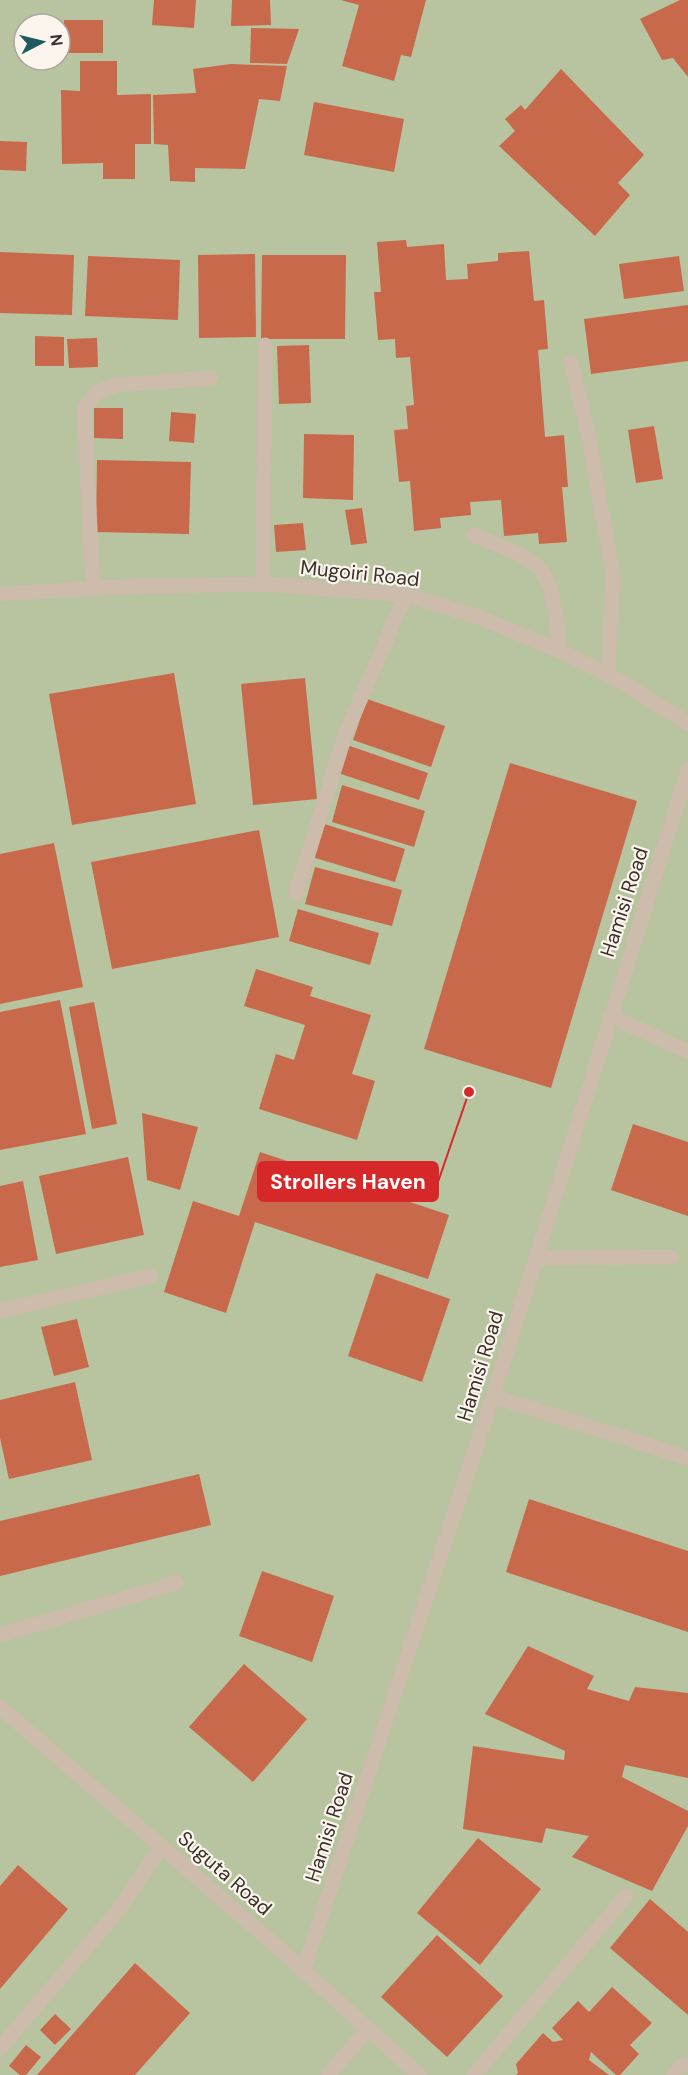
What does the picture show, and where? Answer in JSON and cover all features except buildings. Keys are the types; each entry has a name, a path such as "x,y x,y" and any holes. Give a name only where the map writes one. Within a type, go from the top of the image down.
{"street":[{"path":"263,584 265,345"},
{"path":"571,363 588,432 613,575 608,674"},
{"path":"93,589 84,408 97,393 116,385 211,378"},
{"path":"474,534 531,562 542,571 550,585 560,651"},
{"name":"Mugoiri Road","path":"0,594 263,584 406,595 476,615 560,651 608,674 688,723"},
{"path":"296,893 346,732 406,595"},
{"name":"Hamisi Road","path":"303,1972 493,1396 688,770"},
{"path":"610,1016 688,1052"},
{"path":"536,1257 671,1257"},
{"path":"0,1311 150,1276"},
{"path":"493,1396 688,1458"},
{"path":"0,1635 176,1584"},
{"name":"Suguta Road","path":"0,1707 162,1846 419,2075"},
{"path":"0,2048 116,1913 162,1846"},
{"path":"474,2075 626,1896"},
{"path":"328,2075 368,2029"},
{"path":"674,2075 682,2065 688,2064"}],"green space":[{"path":"0,0 688,0 688,2075 0,2075"}],"place":[{"name":"Strollers Haven","path":"469,1092"}]}
